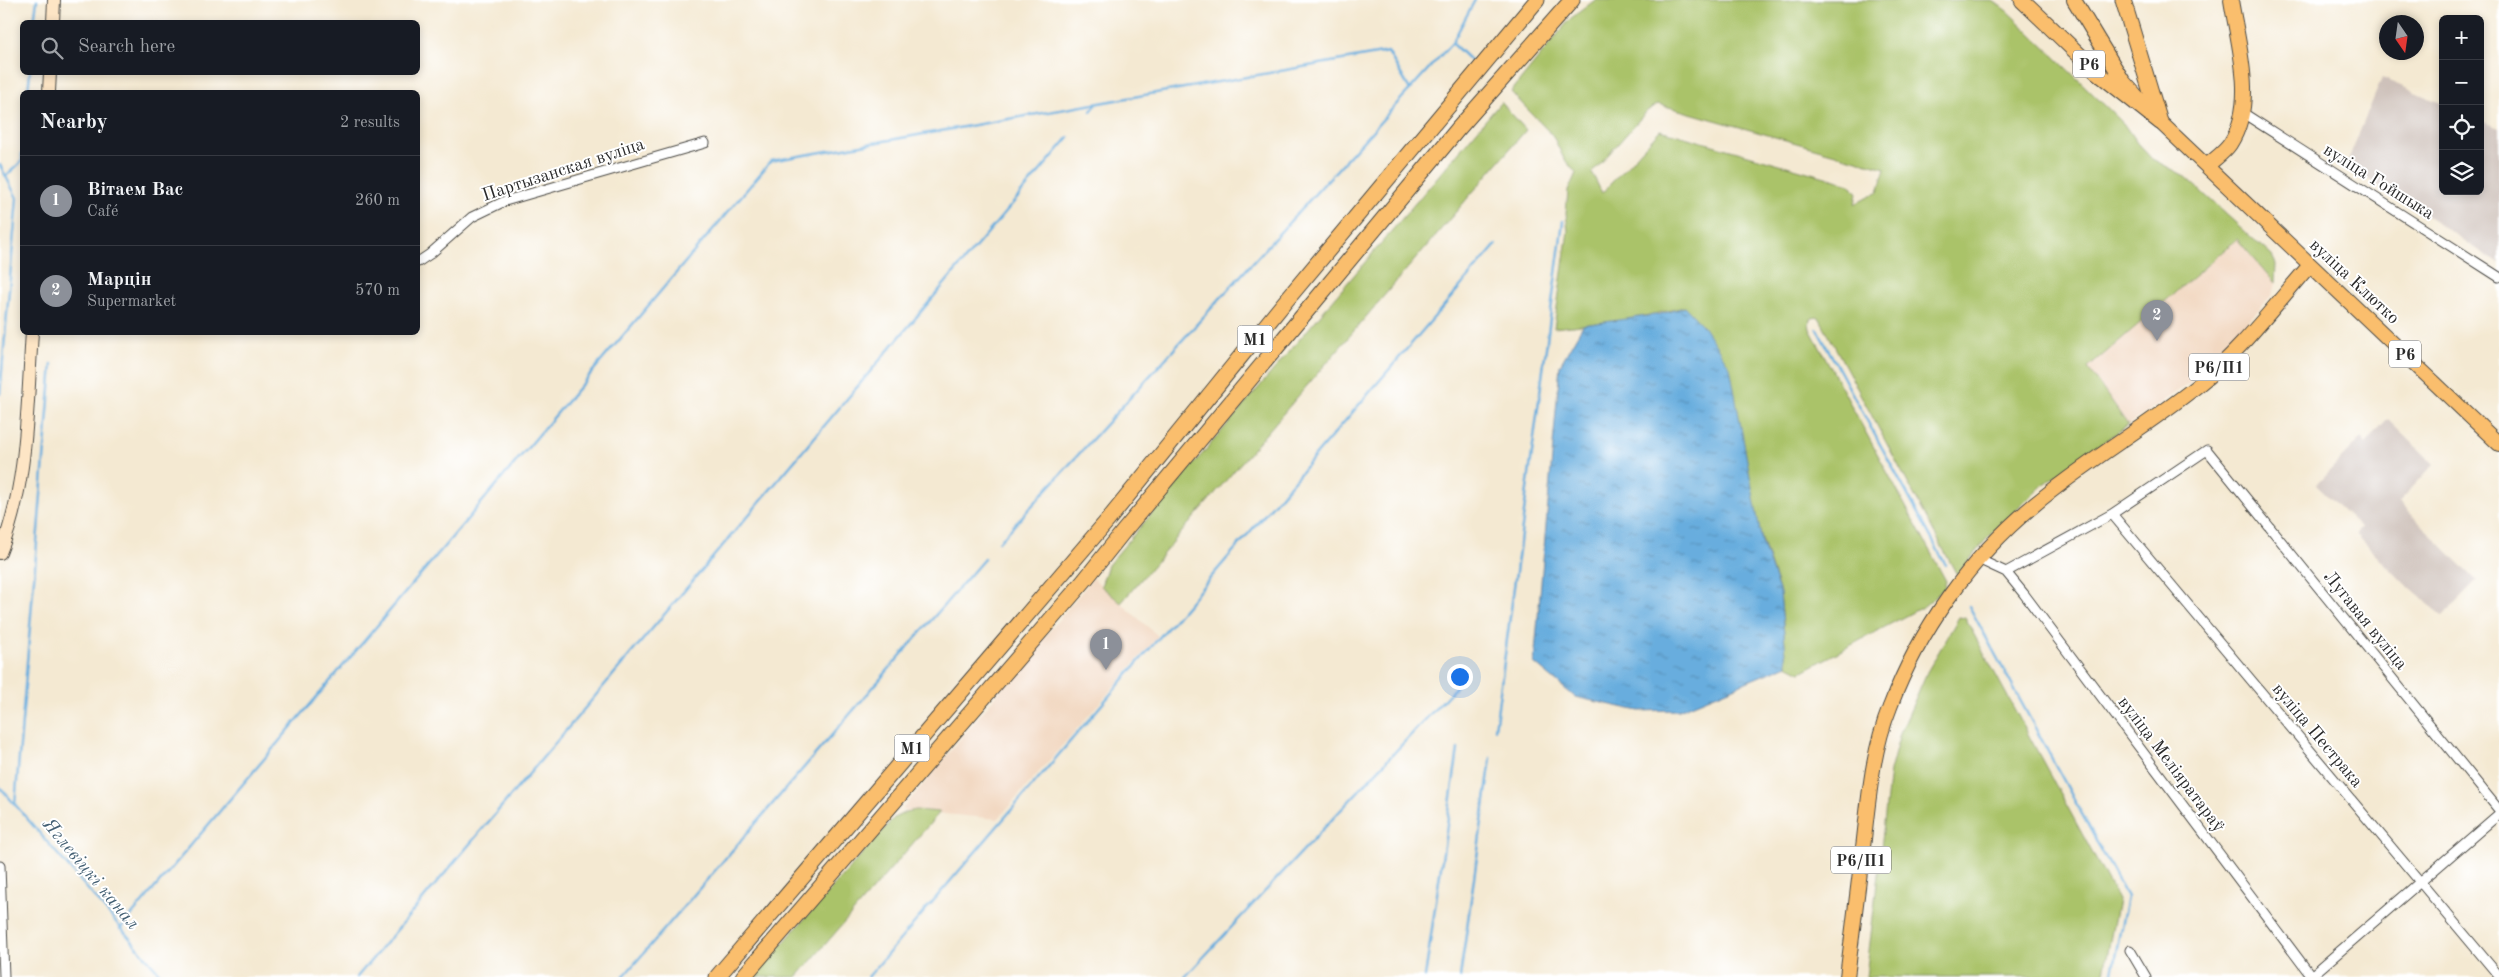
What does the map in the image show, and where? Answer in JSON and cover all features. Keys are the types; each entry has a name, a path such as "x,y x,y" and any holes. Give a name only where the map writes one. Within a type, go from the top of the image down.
{"highway":[{"name":"М1","path":"717,977 1108,520 1284,303 1537,0"},
{"name":"М1","path":"743,977 1084,581 1424,169 1572,0"},
{"path":"1538,37 1584,0"},
{"name":"Р6","path":"2022,0 2097,72 2160,122"},
{"path":"2123,0 2160,122"}],"main road":[{"name":"Р6","path":"2074,0 2123,81 2160,122 2207,166"},
{"path":"2207,166 2228,147 2243,113 2243,80 2231,0"},
{"name":"вуліца Клютко","path":"2207,166 2499,444"},
{"name":"Р6/П1","path":"1847,977 1878,743 1890,707 1928,630 1978,559 2035,504 2197,387 2224,363 2310,265"}],"street":[{"path":"53,20 54,0"},
{"path":"49,90 50,75"},
{"name":"вуліца Гойшыка","path":"2243,113 2499,277"},
{"name":"Партызанская вуліца","path":"420,261 472,217 505,201 705,143"},
{"path":"0,553 10,529 19,491 32,335"},
{"name":"Лугавая вуліца","path":"2112,514 2207,450 2499,810"},
{"path":"1978,559 2006,572 2112,514"},
{"name":"вуліца Пестрака","path":"2112,514 2499,976"},
{"name":"вуліца Меліяратараў","path":"2006,572 2311,977"},
{"path":"2311,977 2499,814"},
{"path":"0,866 4,977"},
{"path":"2130,950 2146,977"}],"shaded area":[{"path":"2382,78 2439,102 2439,195 2484,195 2484,122 2499,128 2499,264 2443,226 2346,165"},
{"path":"2237,239 2275,283 2272,295 2194,380 2128,425 2088,368"},
{"path":"2388,419 2434,464 2399,502 2477,581 2443,616 2405,584 2356,534 2361,528 2316,485 2361,438 2366,444"},
{"path":"1093,578 1158,636 998,819 902,810"}],"green space":[{"path":"1595,0 1992,0 2007,11 2123,123 2137,143 2152,159 2183,175 2272,256 2276,264 2275,283 2237,239 2088,368 2128,425 2043,485 1989,536 1957,575 1819,317 1812,318 1809,323 1810,329 1946,581 1944,589 1924,606 1801,672 1787,665 1780,593 1685,307 1626,320 1554,328 1568,231 1566,213 1568,191 1576,173 1564,159 1553,136 1511,92 1570,19","holes":["1658,104 1885,168 1878,192 1855,204 1857,193 1850,184 1660,130 1602,193 1592,173 1647,111"]},
{"path":"1501,102 1526,130 1121,603 1101,586 1108,565"},
{"path":"1959,617 1965,618 2118,900 2103,977 1866,977 1890,771 1900,734 1927,672"},
{"path":"916,810 940,812 797,977 753,977 894,818 906,812"}],"water":[{"path":"1685,307 1703,326 1730,367 1762,542 1780,593 1787,665 1679,710 1639,711 1575,697 1534,663 1560,365 1583,325 1661,314"}],"waterway":[{"path":"34,20 37,0"},
{"path":"999,542 1452,43 1475,0"},
{"path":"1452,43 1474,64"},
{"path":"120,929 771,161 1388,52 1409,88"},
{"path":"28,90 30,75"},
{"path":"1091,111 1096,105"},
{"path":"357,977 1069,137"},
{"path":"6,176 20,163"},
{"path":"0,165 17,198 0,394"},
{"path":"1495,729 1563,221"},
{"path":"868,977 1496,245"},
{"path":"1817,329 1946,565"},
{"path":"15,805 52,364"},
{"path":"623,977 984,559"},
{"path":"1969,606 2127,897 2111,977"},
{"path":"1185,977 1464,678"},
{"path":"1425,977 1458,749"},
{"path":"1460,977 1491,758"},
{"name":"Яглевіцкі канал","path":"0,787 163,977"}],"place":[{"name":"Марцін","path":"2157,341"},
{"name":"Вітаем Вас","path":"1106,670"}]}
